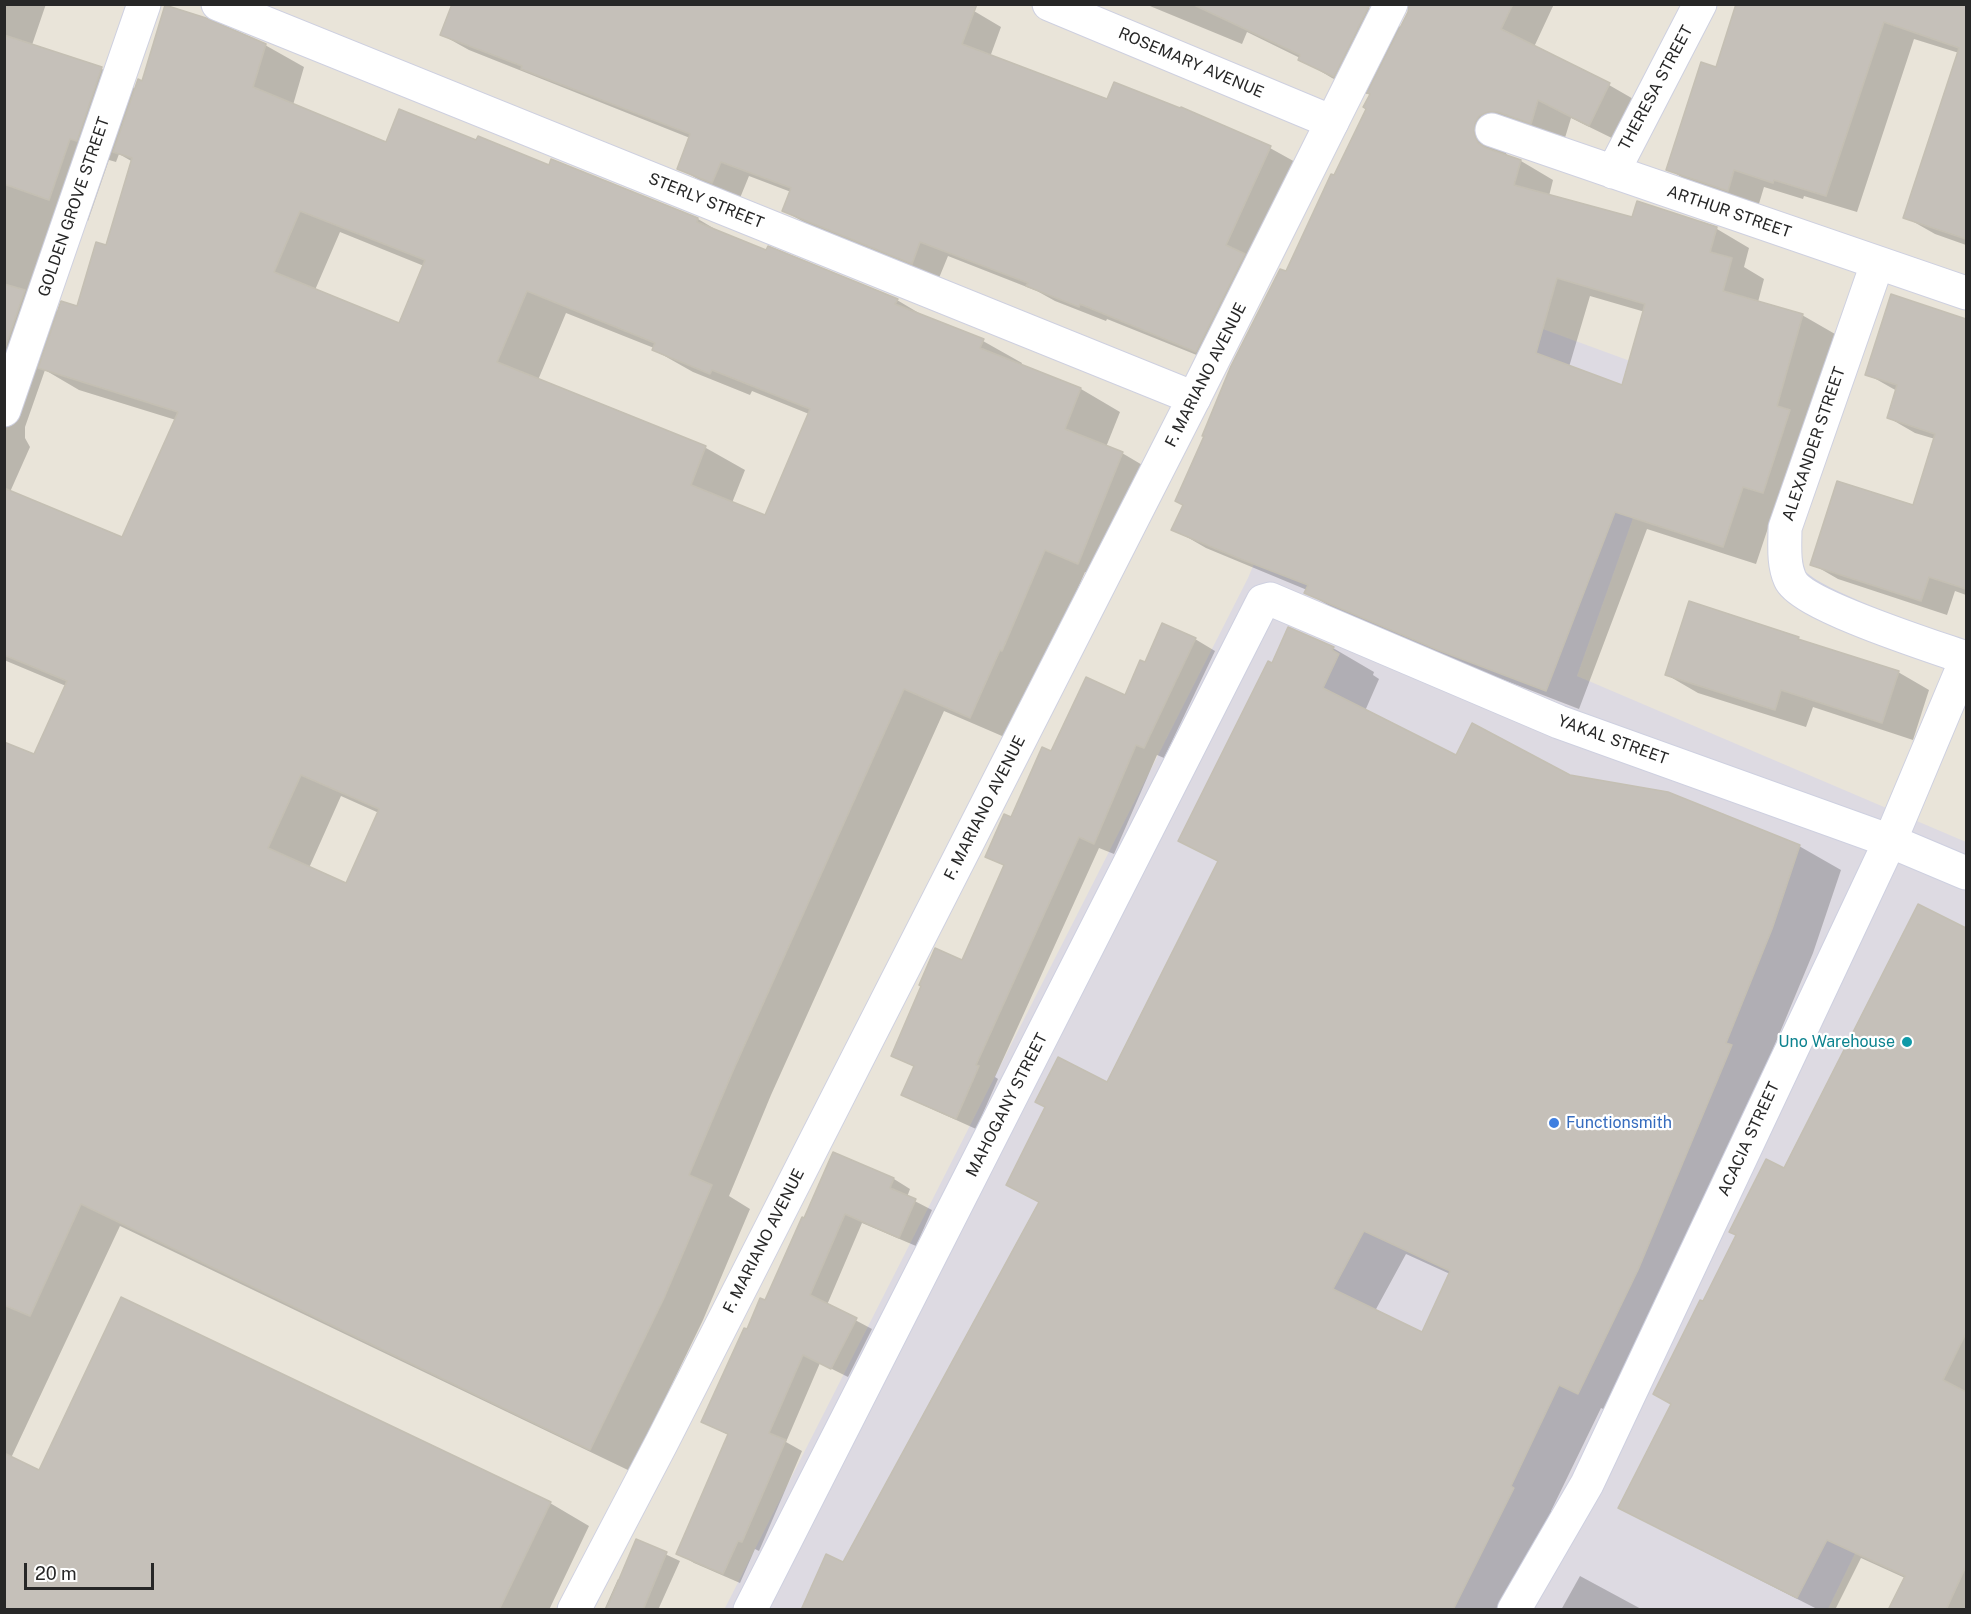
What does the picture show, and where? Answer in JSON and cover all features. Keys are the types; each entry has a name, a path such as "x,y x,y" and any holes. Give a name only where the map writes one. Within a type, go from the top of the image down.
{"street":[{"name":"GOLDEN GROVE STREET","path":"4,410 144,4"},
{"name":"STERLY STREET","path":"218,4 1194,398"},
{"name":"ROSEMARY AVENUE","path":"1049,4 1332,122"},
{"name":"F. MARIANO AVENUE","path":"574,1610 661,1444 1194,398 1391,4"},
{"name":"THERESA STREET","path":"1613,172 1700,4"},
{"name":"ARTHUR STREET","path":"1491,130 1966,293"},
{"name":"ALEXANDER STREET","path":"1877,264 1785,528 1784,553 1791,581 1815,600 1894,633 1966,659"},
{"name":"YAKAL STREET","path":"1263,601 1270,599 1559,722 1890,840 1966,873"},
{"name":"MAHOGANY STREET","path":"750,1610 1263,601"},
{"name":"ACACIA STREET","path":"1514,1610 1587,1484 1890,840 1966,659"}],"shaded area":[{"path":"1379,269 1682,380 1577,676 1966,842 1966,1325 1828,1609 724,1610 1248,578"}],"building":[{"path":"452,4 977,4 962,44 1107,99 1114,82 1181,107 1271,146 1226,245 1245,254 1196,352 1080,304 1079,307 1026,286 1028,283 920,242 912,264 782,211 791,188 721,162 712,183 677,169 690,134 440,35"},
{"path":"1192,4 1370,4 1334,77 1298,60 1300,55"},
{"path":"1409,4 1513,4 1501,29 1610,83 1589,126 1538,100 1531,124 1498,112 1488,112 1479,116 1475,123 1474,133 1478,143 1521,160 1514,185 1632,217 1637,201 1717,227 1710,252 1732,258 1723,291 1803,314 1777,406 1790,410 1763,493 1743,487 1723,547 1615,512 1546,691 1438,650 1304,593 1308,585 1171,530 1183,505 1175,501 1204,436 1202,436 1231,366 1280,269 1286,271 1331,174 1334,175 1366,109 1363,107 1370,94 1367,93 1408,12","holes":["1557,278 1645,304 1622,385 1536,353"]},
{"path":"1736,4 1966,4 1966,239 1903,218 1959,48 1884,22 1826,196 1774,180 1773,183 1734,170 1728,191 1666,170 1701,62 1716,67"},
{"path":"165,5 206,18 266,44 253,87 386,142 399,109 476,140 478,136 549,165 551,159 698,218 697,222 766,250 768,246 898,299 895,304 984,339 980,348 1081,388 1065,429 1123,452 1078,564 1045,550 1002,651 1000,650 970,718 904,689 732,1073 689,1175 712,1185 664,1298 590,1450 81,1204 30,1316 4,1305 4,742 34,754 67,681 4,655 4,488 122,537 178,412 38,368 61,301 77,306 96,242 106,245 132,158 113,152 138,79 142,81","holes":["300,211 425,260 399,323 274,272","527,291 655,343 652,350 710,374 712,370 810,409 765,515 691,485 706,446 497,362","301,775 379,809 346,883 268,848"]},
{"path":"4,35 102,67 77,141 70,139 49,200 4,184"},
{"path":"4,284 25,290 4,351"},
{"path":"1891,294 1966,319 1966,589 1929,577 1921,601 1810,565 1837,481 1913,505 1935,434 1887,418 1897,385 1865,375"},
{"path":"1689,601 1899,671 1882,723 1781,690 1775,710 1665,675"},
{"path":"1162,623 1196,638 1144,748 1136,745 1094,844 1079,837 976,1065 979,1066 956,1119 901,1095 914,1066 891,1056 935,948 962,960 1004,865 985,857 1004,814 1011,817 1042,747 1051,751 1086,677 1125,695 1140,660 1145,662"},
{"path":"1288,627 1334,647 1332,650 1339,654 1323,688 1456,755 1472,723 1570,775 1668,792 1800,845 1772,929 1726,1043 1732,1045 1638,1270 1578,1394 1559,1385 1511,1486 1514,1488 1453,1610 801,1610 826,1554 843,1562 1039,1202 1006,1185 1045,1107 1035,1102 1058,1057 1107,1082 1218,861 1178,841 1268,661 1272,663","holes":["1364,1231 1450,1271 1422,1332 1333,1289"]},
{"path":"1918,904 1966,928 1966,1333 1943,1380 1966,1392 1966,1566 1946,1610 1888,1610 1905,1576 1827,1540 1797,1598 1618,1508 1671,1404 1653,1394 1700,1300 1703,1301 1736,1235 1729,1232 1766,1159 1784,1168"},
{"path":"833,1152 894,1178 890,1188 916,1199 899,1238 845,1214 810,1295 857,1318 831,1369 803,1355 769,1433 786,1440 742,1542 738,1541 723,1574 676,1554 728,1434 701,1422 744,1328 747,1329 760,1298 765,1300"},
{"path":"121,1297 551,1502 499,1610 4,1610 4,1453 39,1470"},
{"path":"636,1539 667,1552 643,1610 606,1610"}],"place":[{"name":"Uno Warehouse","path":"1907,1042"},
{"name":"Functionsmith","path":"1554,1123"}]}
